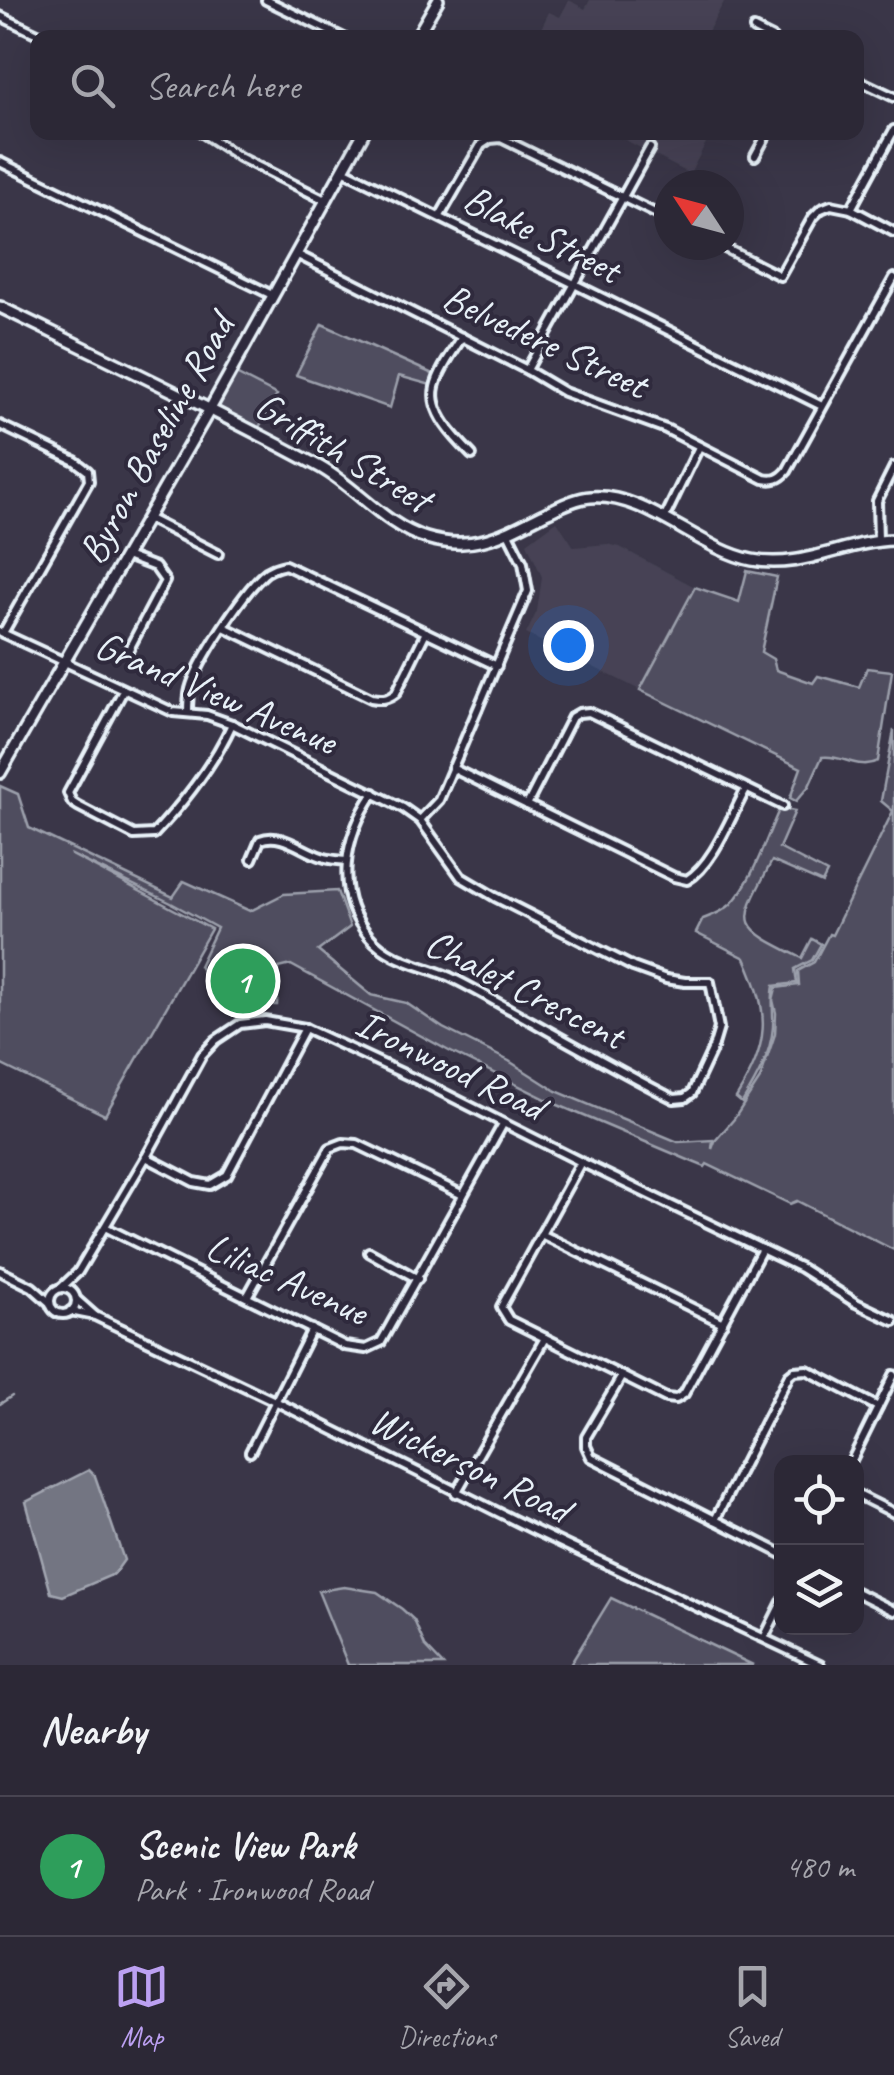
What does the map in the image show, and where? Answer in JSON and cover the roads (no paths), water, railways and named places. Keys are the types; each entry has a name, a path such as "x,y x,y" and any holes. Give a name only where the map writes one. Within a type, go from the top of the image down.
{"street":[{"path":"266,0 328,30"},
{"path":"421,30 438,0"},
{"path":"0,16 30,30"},
{"path":"864,83 894,97"},
{"path":"852,209 894,130"},
{"path":"212,140 326,200"},
{"name":"Byron Baseline Road","path":"0,773 360,140"},
{"path":"440,216 481,145 490,140"},
{"path":"505,140 654,212"},
{"path":"755,156 764,140"},
{"path":"527,370 650,148"},
{"path":"0,162 272,294"},
{"name":"Blake Street","path":"343,170 822,406"},
{"path":"744,258 780,276 814,218 831,206 852,209 894,232"},
{"name":"Belvedere Street","path":"296,254 564,392 666,429 770,480 787,471 822,406"},
{"path":"822,406 894,278"},
{"name":"Griffith Street","path":"0,307 325,469 424,538 471,544 508,533 563,505 589,497 618,499 727,552 753,560 802,560 878,540 894,540"},
{"path":"462,338 434,389 436,407 472,454"},
{"path":"0,425 75,461 88,472 89,480 2,632"},
{"path":"663,520 699,447"},
{"path":"878,540 877,501 894,467"},
{"path":"146,518 218,554"},
{"path":"420,820 439,800 528,591 524,564 508,533"},
{"path":"124,556 155,567 165,582 129,648"},
{"path":"188,713 193,681 234,609 263,574 285,565 497,666"},
{"path":"224,627 380,700 396,693 426,632"},
{"name":"Grand View Avenue","path":"2,632 172,712 207,715 232,724 374,794 420,820 461,877 634,967 666,979 710,982"},
{"path":"123,690 68,793 78,806 134,834 154,834 209,768 232,724"},
{"path":"527,805 572,717 589,712 783,806"},
{"path":"452,768 674,878 687,880 698,874 707,861 746,789"},
{"name":"Chalet Crescent","path":"374,794 354,834 346,862 346,887 352,910 370,937 402,961 449,976 674,1098 692,1093 712,1048 718,1028 710,982"},
{"path":"252,859 260,840 268,836 317,856 346,862"},
{"name":"Ironwood Road","path":"58,1289 78,1272 202,1055 240,1024 265,1021 305,1028 430,1086 762,1249 894,1321"},
{"path":"146,1157 194,1182 210,1185 227,1174 305,1028"},
{"name":"Liliac Avenue","path":"104,1228 357,1349 374,1347 418,1279 503,1124"},
{"path":"247,1297 330,1148 343,1143 357,1144 463,1195"},
{"path":"581,1162 500,1307 509,1320 666,1398 676,1399 684,1394 762,1249"},
{"path":"542,1234 723,1323"},
{"path":"369,1252 418,1279"},
{"path":"0,1271 32,1287 50,1302 58,1289 32,1287"},
{"name":"Ironwood Road","path":"70,1311 78,1272"},
{"name":"Wickerson Road","path":"58,1289 74,1296 94,1316"},
{"name":"Wickerson Road","path":"50,1302 57,1312 94,1316 820,1665"},
{"path":"250,1452 312,1329"},
{"path":"456,1492 545,1338"},
{"path":"715,1520 789,1375 807,1370 878,1407"},
{"path":"854,1455 894,1375"},
{"path":"622,1376 586,1437 591,1457 774,1550"},
{"path":"864,1498 894,1512"},
{"path":"864,1596 894,1611"},
{"path":"764,1638 774,1618"}],"water":[{"path":"89,1470 95,1476 124,1560 114,1574 63,1596 51,1593 26,1502"}],"waterway":[{"path":"0,1404 12,1396"}],"place":[{"name":"Scenic View Park","path":"243,981"}]}
